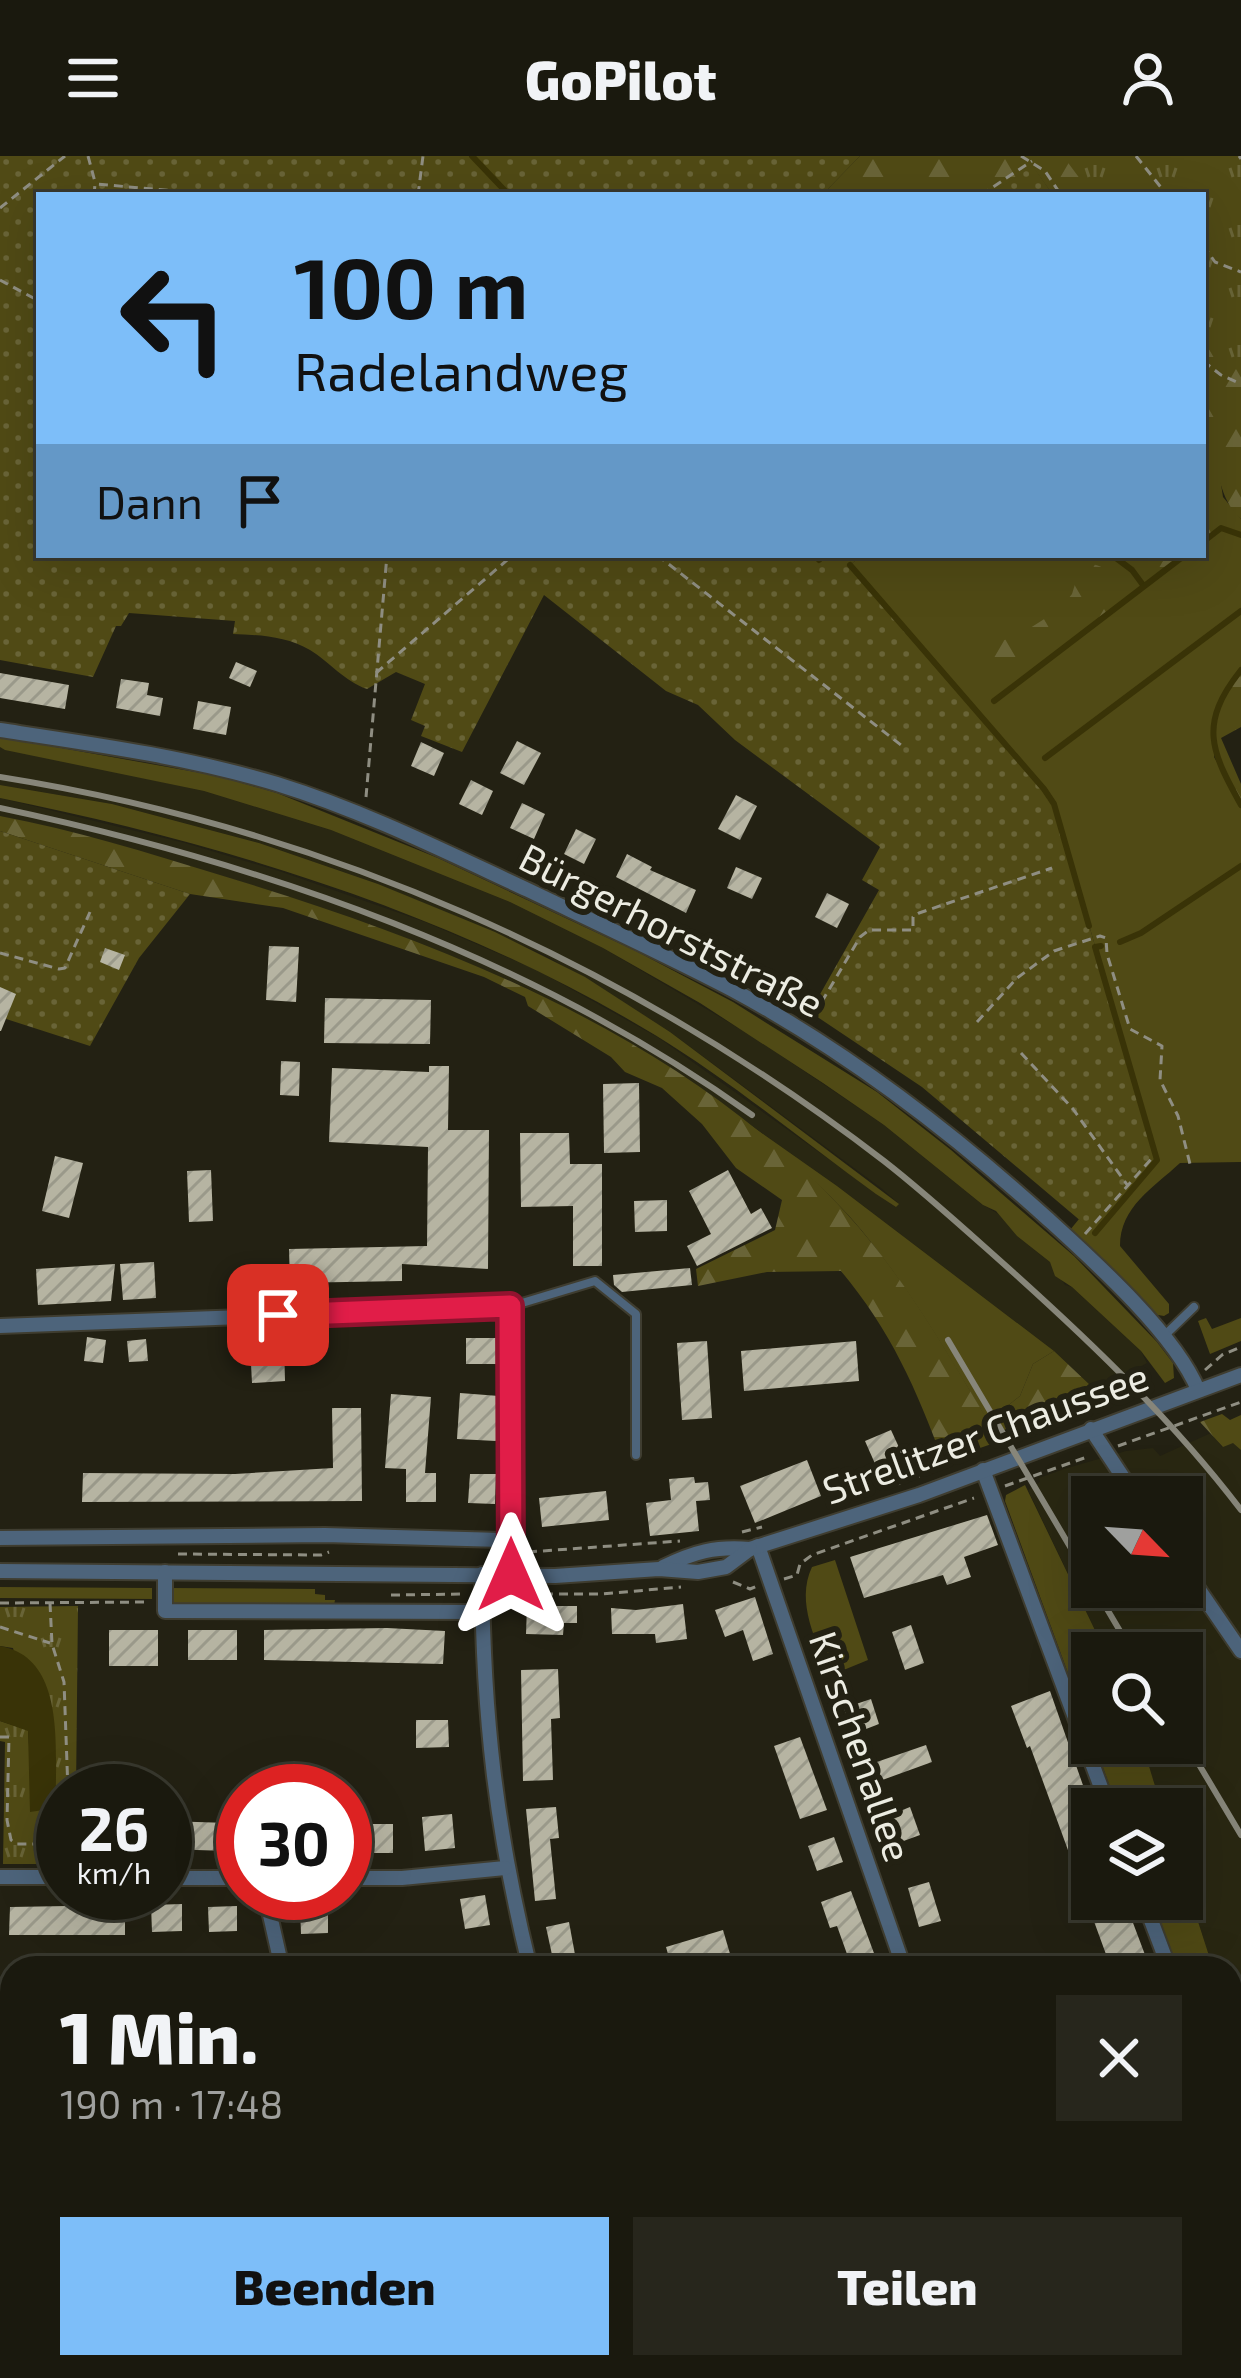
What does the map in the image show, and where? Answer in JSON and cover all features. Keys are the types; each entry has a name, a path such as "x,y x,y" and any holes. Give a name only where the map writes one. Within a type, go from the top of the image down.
{"street":[{"name":"Bürgerhorststraße","path":"0,730 220,768 365,817 638,942 804,1032 958,1142 1075,1244 1163,1337 1196,1384"},
{"path":"0,1326 510,1306 511,1575"},
{"name":"Strelitzer Chaussee","path":"0,1571 511,1575 712,1570 726,1567 754,1547 919,1495 1196,1384 1241,1375"},
{"path":"1091,1429 1122,1476"},
{"path":"983,1470 1101,1788"},
{"path":"0,1538 325,1535 500,1540 511,1552"},
{"name":"Strelitzer Chaussee","path":"659,1569 696,1551 754,1547"},
{"name":"Kirschenallee","path":"754,1547 900,1956"},
{"path":"165,1571 165,1611 482,1612"},
{"path":"482,1574 490,1765 505,1868 527,1956"},
{"path":"1203,1596 1241,1651"},
{"path":"372,1878 505,1868"},
{"path":"0,1877 36,1877"},
{"path":"271,1920 279,1956"},
{"path":"1151,1920 1164,1956"}],"lane":[{"path":"510,1306 595,1282 636,1314 636,1455"},
{"path":"1163,1337 1194,1306"}],"path":[{"path":"0,208 65,156"},
{"path":"88,156 94,192"},
{"path":"418,192 423,156"},
{"path":"1021,156 1032,161 1058,192"},
{"path":"1136,156 1165,192"},
{"path":"986,192 1032,161"},
{"path":"95,184 189,192"},
{"path":"1206,249 1216,262 1241,272"},
{"path":"0,280 36,299"},
{"path":"1206,363 1241,384"},
{"path":"365,817 387,558"},
{"path":"374,675 510,558"},
{"path":"661,558 901,745"},
{"path":"804,1032 860,937 869,930 913,930 919,913 1052,868"},
{"path":"0,953 65,968 90,912"},
{"path":"976,1022 1016,978 1054,951 1100,936 1108,944 1130,1029 1162,1046 1160,1080 1178,1116 1191,1168"},
{"path":"1021,1053 1073,1109 1128,1186"},
{"path":"1075,1244 1153,1157"},
{"path":"1196,1384 1222,1355 1241,1347"},
{"path":"720,1582 750,1589 797,1575 802,1561 812,1555 1241,1402"},
{"path":"894,1485 955,1463"},
{"path":"728,1535 763,1527"},
{"path":"511,1552 690,1540"},
{"path":"378,1598 399,1593 602,1594 697,1585"},
{"path":"0,1603 164,1602"},
{"path":"50,1603 52,1643 64,1682 67,1764"},
{"path":"0,1627 52,1643"},
{"path":"0,1737 9,1737 7,1820 11,1840 36,1844"}],"shaded area":[{"path":"0,747 204,791 331,830 510,902 603,948 752,1036 884,1125 1007,1219 1017,1236 1050,1262 1065,1285 1141,1351 1147,1363 1096,1391 1054,1351 837,1186 696,1087 527,988 417,942 274,892 115,844 0,816 0,798 279,871 425,922 537,970 659,1038 896,1207 898,1203 881,1188 670,1032 545,955 378,884 259,843 112,804 0,785"},
{"path":"1211,1433 1222,1447 1233,1442 1241,1450 1241,1956 1209,1956 1198,1920 1203,1920 1203,1788 1156,1788 1148,1764 1203,1764 1203,1632 1096,1632 1084,1608 1203,1608 1203,1476 1071,1476 1071,1580 1028,1490 1039,1478 1126,1451 1153,1448 1160,1456"},
{"path":"0,1646 22,1654 38,1669 48,1689 56,1764 36,1764 36,1811 30,1812 28,1731 0,1721"}],"green space":[{"path":"0,156 860,156 825,192 36,192 36,558 858,558 850,565 1054,804 1157,1160 1095,1233 922,1087 810,1012 879,890 862,880 880,847 735,740 698,705 666,691 544,595 462,752 421,736 425,726 411,720 425,684 396,672 367,689 301,645 233,634 235,621 129,613 116,626 93,677 0,660"},
{"path":"860,156 1241,156 1241,519 1227,501 1206,441 1206,192 1051,192 1033,167 994,192 825,192"},
{"path":"1063,156 1241,156 1241,371 1219,362 1206,345 1206,192 1090,192"},
{"path":"1033,166 1051,192 993,192"},
{"path":"1206,439 1217,458 1223,497 1241,519 1241,670 1229,685 1214,757 1241,805 1241,1162 1180,1163 1140,1199 1126,1220 1120,1246 1169,1304 1164,1316 1152,1314 1070,1230 1079,1219 1096,1233 1157,1160 1054,804 850,565 858,558 1206,558"},
{"path":"1206,501 1229,528 1206,540"},
{"path":"1137,558 1181,558 1144,586 1132,570"},
{"path":"1088,564 1114,576 1127,589 1127,601 994,701 985,673 992,643 1016,637 1060,609 1072,594 1080,568"},
{"path":"1241,670 1241,727 1221,738 1241,784 1241,805 1216,753 1214,722 1227,689"},
{"path":"0,737 218,776 277,793 438,858 733,1002 877,1092 951,1150 1074,1256 1157,1342 1173,1363 1174,1378 1165,1383 1141,1351 1055,1276 1050,1262 1017,1236 996,1211 884,1125 700,1003 603,948 510,902 331,830 204,791 5,750"},
{"path":"0,785 112,804 259,843 378,884 495,932 585,977 670,1032 899,1204 896,1207 876,1194 684,1053 579,992 501,954 420,919 254,862 0,798"},
{"path":"0,816 139,850 391,932 558,1004 637,1047 712,1096 783,1151 847,1214 910,1295 1000,1441 943,1461 901,1361 841,1271 767,1272 698,1286 696,1269 775,1230 782,1200 736,1168 702,1124 662,1088 625,1072 611,1057 528,1006 525,997 484,977 283,908 190,894 0,831"},
{"path":"0,831 190,894 139,958 90,1046 0,1017"},
{"path":"746,1122 1054,1351 1033,1364 1020,1396 1000,1412 1009,1427 996,1435 910,1295 850,1217"},
{"path":"1206,1318 1212,1329 1241,1318 1241,1341 1210,1354 1198,1321"},
{"path":"1054,1351 1109,1403 1014,1436 1000,1412 1020,1396 1033,1364"},
{"path":"1222,1414 1230,1420 1241,1415 1241,1450 1233,1443 1223,1447 1200,1422"},
{"path":"1025,1485 1071,1580 1071,1608 1084,1608 1096,1632 1071,1632 1071,1682 1005,1501 1006,1495"},
{"path":"835,1560 868,1660 829,1676 810,1622 806,1594 812,1567"},
{"path":"0,1587 152,1588 152,1599 0,1598"},
{"path":"168,1588 315,1589 325,1600 335,1600 334,1605 168,1603"},
{"path":"78,1606 76,1764 43,1764 13,1648 0,1646 0,1607"},
{"path":"0,1721 28,1730 30,1762 36,1773 36,1864 3,1864 5,1742 0,1741"},
{"path":"1102,1764 1148,1764 1156,1788 1110,1788"},
{"path":"1159,1920 1198,1920 1209,1956 1172,1956"}],"building":[{"path":"236,662 257,671 250,687 229,678"},
{"path":"0,673 69,685 65,709 0,698"},
{"path":"121,679 149,683 147,695 163,698 160,716 116,708"},
{"path":"198,701 231,707 226,735 193,729"},
{"path":"517,741 541,753 524,785 500,773"},
{"path":"421,742 444,753 434,776 411,766"},
{"path":"471,780 493,791 482,815 459,804"},
{"path":"736,795 757,806 740,840 718,829"},
{"path":"522,803 545,814 534,839 510,828"},
{"path":"576,829 596,839 584,864 564,854"},
{"path":"627,854 696,890 686,913 616,877"},
{"path":"736,867 762,878 752,899 727,888"},
{"path":"827,893 849,904 837,928 815,917"},
{"path":"269,946 299,947 296,1002 266,1000"},
{"path":"105,948 125,955 119,970 100,962"},
{"path":"0,987 16,994 1,1031 0,1031"},
{"path":"325,998 431,1000 430,1044 324,1043"},
{"path":"281,1061 300,1062 299,1096 280,1095"},
{"path":"429,1066 449,1066 448,1130 489,1130 488,1269 402,1264 402,1281 290,1283 289,1249 427,1246 428,1147 329,1142 332,1068 429,1072"},
{"path":"639,1083 640,1152 604,1153 603,1084"},
{"path":"520,1133 569,1133 570,1164 602,1164 602,1266 573,1266 573,1206 521,1207"},
{"path":"55,1156 83,1163 69,1218 42,1211"},
{"path":"211,1170 213,1221 189,1222 187,1171"},
{"path":"728,1170 751,1214 761,1208 772,1228 697,1266 687,1246 711,1234 689,1191"},
{"path":"667,1200 667,1231 635,1232 634,1201"},
{"path":"154,1262 156,1298 123,1300 120,1264"},
{"path":"115,1264 111,1301 38,1305 36,1269"},
{"path":"690,1268 692,1285 622,1292 614,1285 613,1275"},
{"path":"87,1337 106,1340 103,1363 84,1361"},
{"path":"466,1338 498,1338 498,1364 466,1364"},
{"path":"146,1339 148,1361 129,1362 127,1341"},
{"path":"707,1341 712,1418 682,1420 677,1343"},
{"path":"856,1341 859,1381 744,1391 741,1351"},
{"path":"284,1344 285,1381 252,1383 250,1345"},
{"path":"460,1393 499,1396 496,1441 457,1439"},
{"path":"391,1394 431,1397 425,1473 436,1473 436,1502 406,1502 406,1469 385,1468"},
{"path":"332,1408 361,1408 362,1501 82,1502 83,1473 235,1474 333,1468"},
{"path":"891,1430 902,1454 876,1466 865,1441"},
{"path":"807,1460 821,1496 755,1523 740,1486"},
{"path":"470,1474 496,1474 495,1504 468,1503"},
{"path":"694,1477 695,1483 708,1482 710,1500 696,1501 699,1531 650,1536 646,1503 671,1500 669,1479"},
{"path":"606,1491 609,1520 542,1527 539,1498"},
{"path":"987,1515 998,1545 964,1557 971,1577 947,1585 943,1575 864,1598 850,1557"},
{"path":"755,1597 773,1654 753,1661 743,1630 725,1637 715,1610"},
{"path":"683,1604 687,1639 656,1643 655,1634 612,1634 611,1608"},
{"path":"527,1606 577,1606 577,1623 564,1623 563,1635 526,1634"},
{"path":"911,1625 924,1663 905,1670 892,1632"},
{"path":"109,1630 158,1630 158,1666 109,1666"},
{"path":"188,1630 237,1630 237,1660 188,1660"},
{"path":"264,1630 445,1631 443,1664 264,1660"},
{"path":"558,1669 560,1718 551,1719 553,1780 523,1781 521,1670"},
{"path":"1050,1691 1071,1764 1076,1764 1084,1788 1071,1788 1071,1858 1030,1746 1027,1748 1011,1706"},
{"path":"871,1699 879,1724 853,1734 844,1708"},
{"path":"416,1720 448,1720 449,1747 416,1748"},
{"path":"800,1737 827,1810 800,1819 774,1746"},
{"path":"926,1745 932,1762 874,1783 868,1765"},
{"path":"556,1807 559,1838 550,1839 556,1899 535,1901 526,1809"},
{"path":"910,1807 920,1835 890,1846 880,1819"},
{"path":"452,1814 455,1848 425,1851 422,1817"},
{"path":"192,1822 216,1823 216,1851 192,1850"},
{"path":"372,1824 393,1824 393,1853 372,1853"},
{"path":"834,1837 843,1862 817,1871 808,1846"},
{"path":"929,1882 941,1921 919,1927 908,1888"},
{"path":"851,1891 875,1956 848,1956 837,1926 830,1928 821,1902"},
{"path":"485,1895 490,1925 465,1929 460,1899"},
{"path":"10,1907 36,1907 36,1920 125,1920 125,1935 9,1935"},
{"path":"208,1907 216,1907 216,1920 237,1920 237,1931 209,1932"},
{"path":"152,1920 182,1920 182,1931 152,1932"},
{"path":"300,1920 328,1920 328,1933 301,1934"},
{"path":"1093,1920 1132,1920 1145,1956 1107,1956"},
{"path":"569,1922 575,1956 552,1956 546,1927"},
{"path":"723,1930 731,1956 669,1956 666,1947"}],"waterway":[{"path":"472,156 506,192"},
{"path":"1206,540 1221,528 1241,535"},
{"path":"1116,558 1143,585"},
{"path":"994,701 1181,558"},
{"path":"850,565 1054,804 1089,926"},
{"path":"1045,758 1241,611"},
{"path":"1241,670 1227,689 1214,722 1216,753 1241,805"},
{"path":"1120,942 1241,866"},
{"path":"1095,1233 1157,1160 1095,947 1101,946"}],"railway":[{"path":"0,777 120,800 353,868 575,965 682,1024 785,1089 934,1202 1133,1386 1241,1510"},
{"path":"0,808 199,858 392,923 578,1008 752,1115"},
{"path":"948,1340 1071,1548"},
{"path":"1106,1608 1121,1632"},
{"path":"1199,1764 1241,1835"}],"route":[{"path":"278,1315 510,1306 511,1575"}]}
